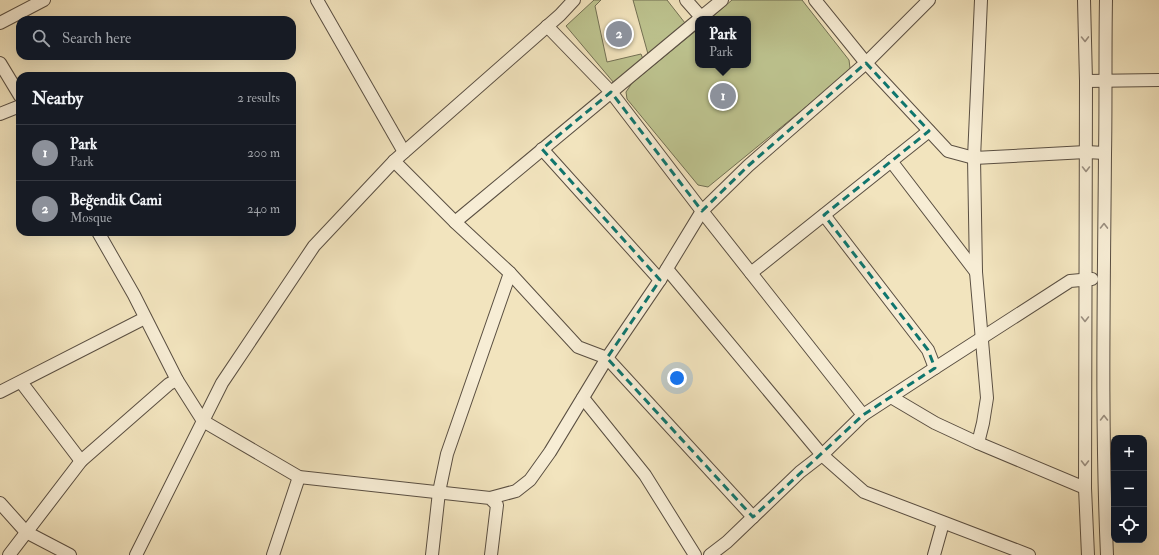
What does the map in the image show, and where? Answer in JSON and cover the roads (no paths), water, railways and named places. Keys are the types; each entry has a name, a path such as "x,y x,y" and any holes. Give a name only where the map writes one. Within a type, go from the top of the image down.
{"street":[{"path":"0,23 44,0"},
{"path":"317,0 404,152"},
{"path":"136,555 222,383 314,246 394,161 547,26 574,0"},
{"path":"686,0 697,16"},
{"path":"703,16 722,0"},
{"path":"815,0 866,63 948,151 974,158 1086,152 1106,153"},
{"path":"100,236 134,295 144,318 177,380 203,421 300,477 490,498 516,491 530,480 550,452 607,358 660,280 702,211 748,166 866,63 929,0"},
{"path":"978,443 987,398 976,272 974,158 981,0"},
{"path":"1084,0 1086,81 1085,488 1088,555"},
{"path":"1106,0 1106,153 1103,279 1104,495 1107,555"},
{"path":"455,222 695,22"},
{"path":"547,26 612,92 702,211 864,415"},
{"path":"0,62 16,89"},
{"path":"1086,81 1159,80"},
{"path":"0,114 16,108"},
{"path":"751,273 929,131"},
{"path":"542,149 660,280"},
{"path":"394,161 455,222 510,273 578,347 607,358 753,517"},
{"path":"891,161 976,272"},
{"path":"824,214 928,350 935,368"},
{"path":"1086,256 1103,256"},
{"path":"666,269 822,454 864,492 1029,555"},
{"path":"432,555 439,492 447,454 510,273"},
{"path":"710,555 727,542 800,472 864,415 1070,282 1103,279"},
{"path":"0,392 144,318"},
{"path":"9,555 81,461 169,384 177,380"},
{"path":"21,382 81,461"},
{"path":"890,397 935,423 978,443 1085,488"},
{"path":"583,398 645,475 695,555"},
{"path":"273,555 300,477"},
{"path":"490,498 497,505 491,555"},
{"path":"0,503 26,532 70,555"},
{"path":"934,555 943,523"}],"place":[{"name":"Beğendik Cami","path":"619,34"},
{"name":"Park","path":"723,96"}]}
